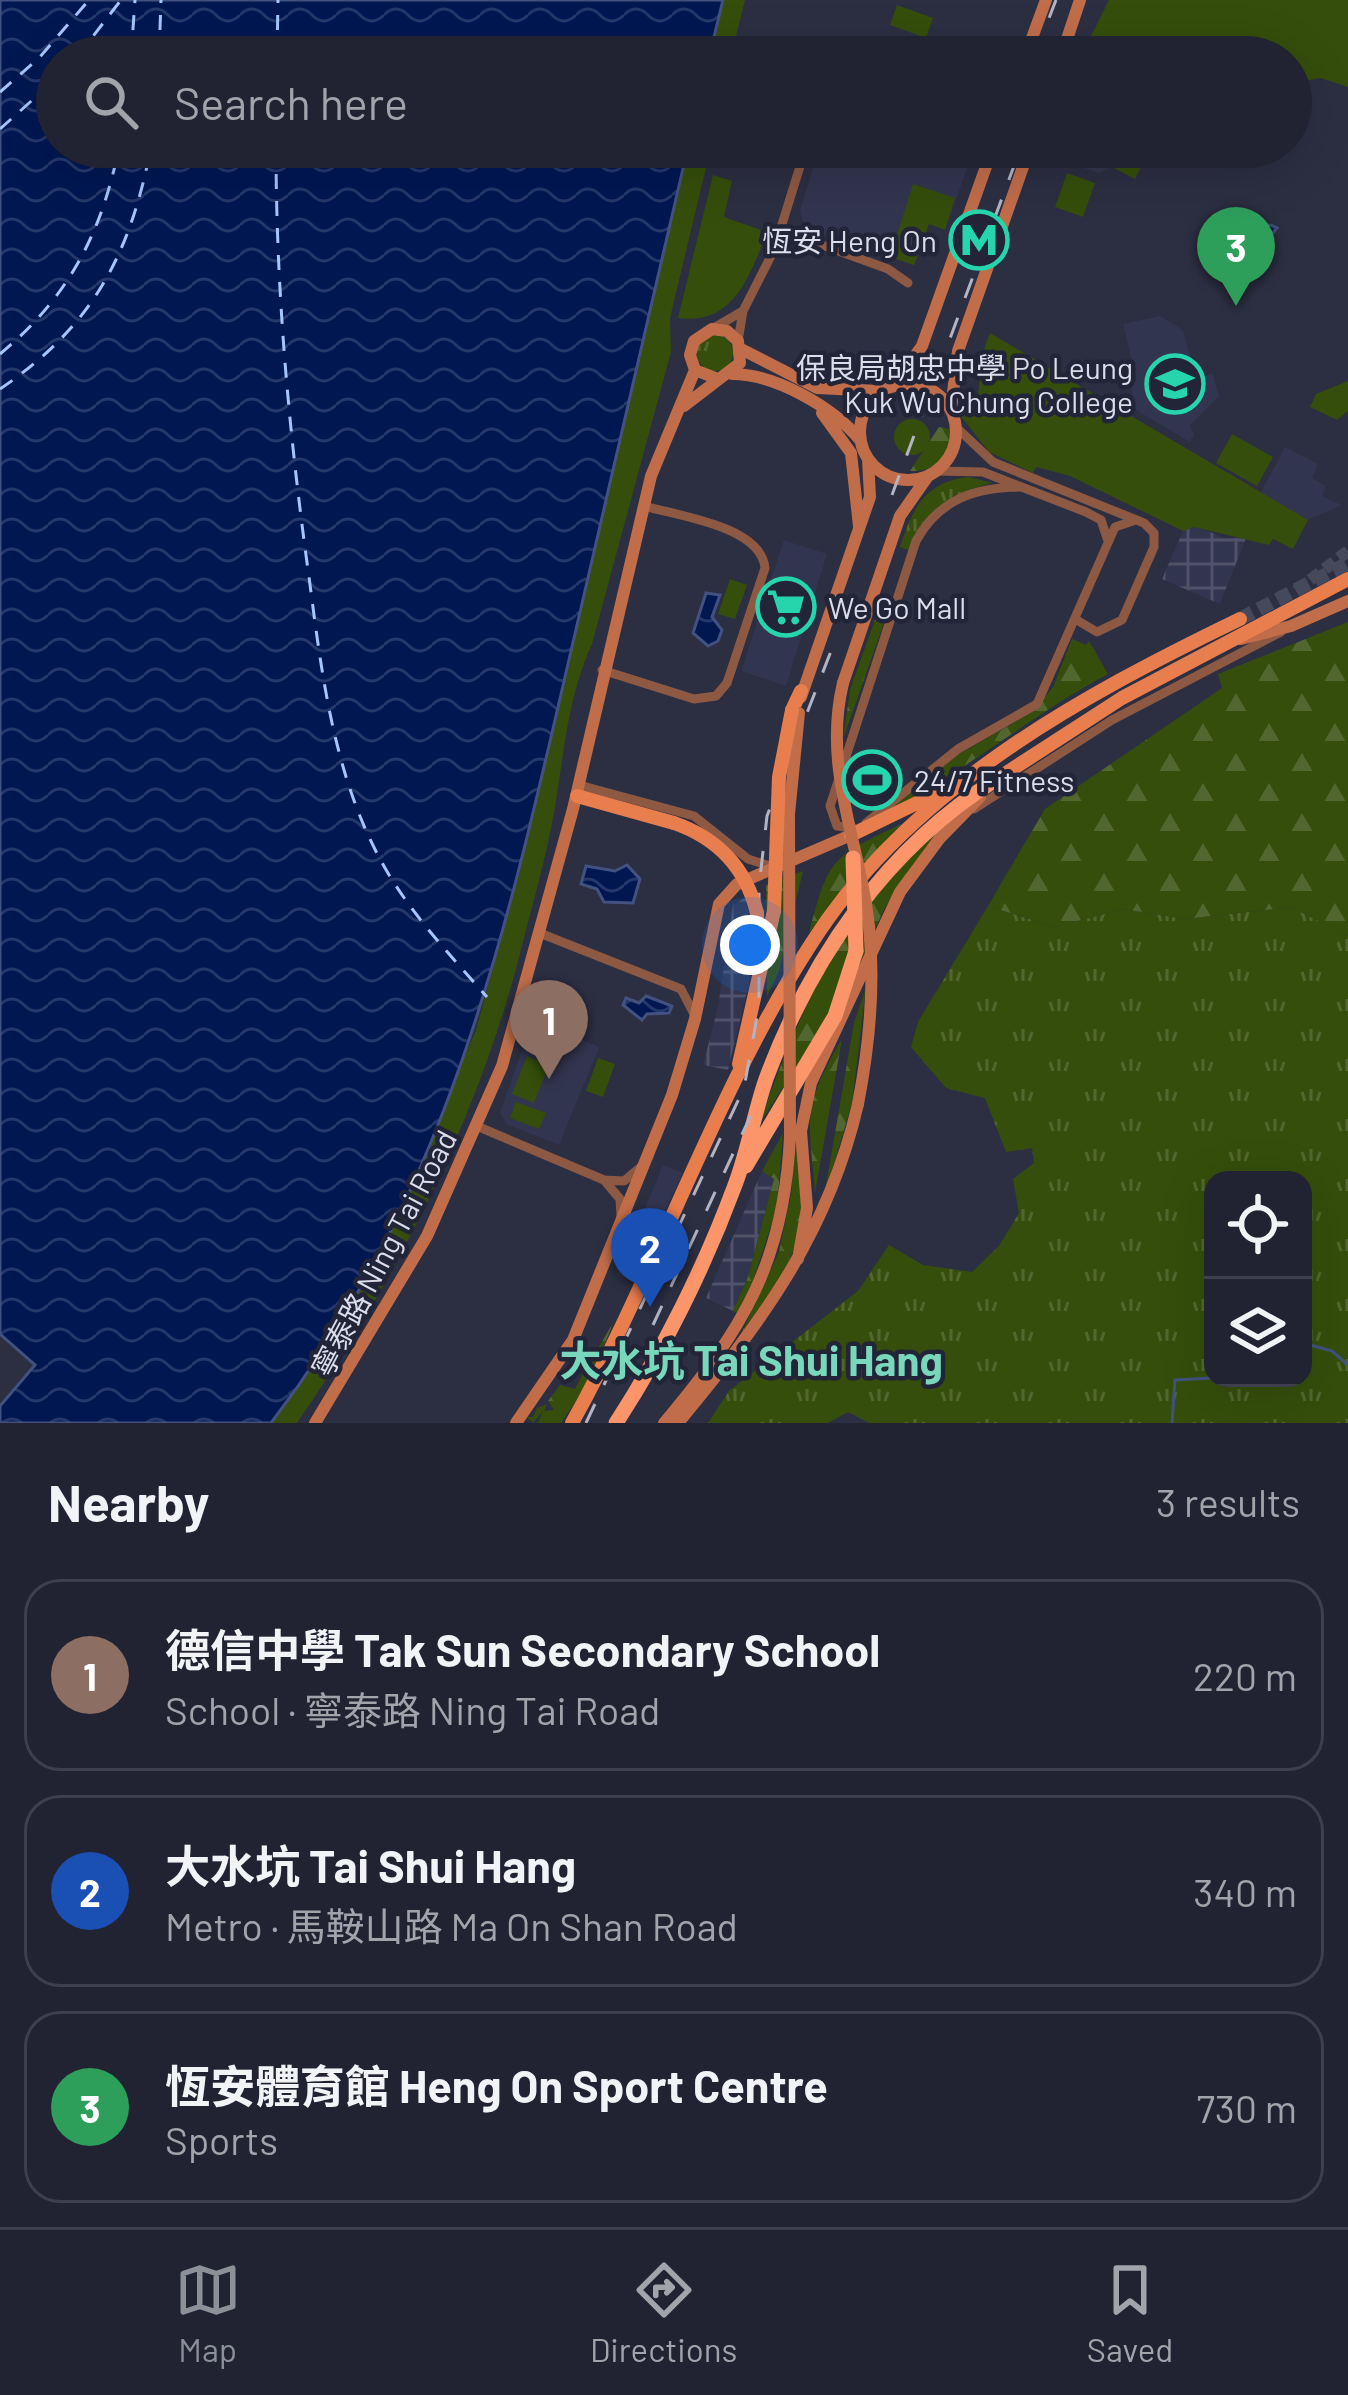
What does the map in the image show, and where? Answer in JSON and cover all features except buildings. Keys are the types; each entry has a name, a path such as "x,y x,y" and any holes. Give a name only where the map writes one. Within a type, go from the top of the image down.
{"highway":[{"path":"736,1182 776,1054 831,943 914,843 990,774"},
{"path":"616,1423 658,1349 736,1182 797,1082 845,990 858,930 853,858"},
{"path":"797,1082 826,1052"}],"main road":[{"path":"1033,36 1046,0"},
{"path":"1068,36 1079,0"},
{"path":"861,441 864,412 922,346 986,168"},
{"path":"664,1423 752,1334 798,1259 836,1178 858,1104 870,1026 871,960 863,886 853,858 836,760 843,683 900,516 952,452 958,351 1023,168"},
{"path":"735,1082 774,911 779,777 801,691 870,497 868,458 861,441 843,421 809,400 752,376 724,377 695,370 691,347 699,335 712,329 727,331 739,345 817,388 922,386 952,410"},
{"path":"724,377 739,345"},
{"name":"寧泰路 Ning Tai Road","path":"315,1423 418,1252 478,1127 542,934 658,454 695,370"},
{"name":"寧泰路 Ning Tai Road","path":"678,414 724,377"},
{"path":"809,400 837,429 850,453 860,527"},
{"path":"868,458 896,478 932,473"},
{"path":"516,1423 573,1340 695,1019 719,904 737,884 990,774 1348,579"},
{"path":"1240,639 1292,626 1348,601"},
{"path":"572,1423 735,1082 795,969 833,913 895,844 1083,700 1240,619"},
{"path":"678,1423 743,1322 767,1270 784,1205 790,1137 789,814 796,712"},
{"path":"798,1259 807,1208 802,1116 826,1052 892,907 990,774"},
{"path":"578,790 674,823 728,856 749,887 757,913 760,964"}],"street":[{"path":"739,345 743,311 781,230 800,168"},
{"path":"781,230 888,269 908,283"},
{"path":"712,329 743,311"},
{"path":"956,427 993,462 1152,529 1155,539 1123,620 1096,632 1075,619"},
{"path":"932,473 972,470 1094,515 1105,526 1107,546"},
{"path":"1022,487 981,490 955,500 931,518 916,541 830,806 837,826 856,831 958,748 1030,711 1042,697 1117,524 1136,520"},
{"path":"605,671 694,699 716,696 727,683 765,568 762,554 747,539 644,506"},
{"path":"950,827 1120,715 1292,626"},
{"path":"578,790 694,816 753,861 773,867"},
{"path":"542,934 681,989 692,1003 695,1019"},
{"path":"478,1127 604,1180 624,1181 642,1166"},
{"path":"604,1180 620,1199 621,1216"}],"shaded area":[{"path":"813,168 967,168 945,230 929,224 914,265 804,227 800,210"},
{"name":"保良局胡忠中學 Po Leung Kuk Wu Chung College","path":"1160,316 1183,330 1196,378 1213,374 1219,396 1190,425 1194,435 1190,442 1136,410 1131,389 1136,377 1123,324"},
{"path":"1285,447 1318,464 1312,478 1326,486 1322,496 1342,505 1308,520 1260,494"},
{"path":"1194,526 1225,538 1246,538 1220,604 1162,579 1183,531"},
{"name":"We Go Mall","path":"784,540 827,554 786,686 741,671"},
{"path":"751,894 749,983 728,1070 703,1065 718,1007 733,905"},
{"path":"533,1020 599,1047 559,1145 506,1124 500,1112"},
{"path":"663,1165 683,1173 652,1238 624,1278 617,1275"},
{"path":"762,1171 774,1179 748,1277 733,1311 706,1298"}],"green space":[{"path":"723,0 745,0 736,36 714,36"},
{"path":"1109,0 1348,0 1348,87 1312,80 1312,36 1091,36"},
{"path":"897,5 933,18 927,36 890,25"},
{"path":"683,168 706,168 670,318 671,352 577,685 547,847 483,1073 431,1195 334,1368 297,1423 271,1423 334,1331 390,1233 476,1030 521,867"},
{"path":"1114,168 1140,168 1135,179"},
{"path":"1067,173 1095,183 1083,217 1055,207"},
{"path":"713,175 732,181 724,217 767,232 746,280 726,306 697,318 678,318"},
{"path":"913,184 955,198 945,230 929,224 914,265 890,257"},
{"path":"990,333 1308,520 1293,549 1273,539 1269,545 1194,527 1183,531 1070,476 1036,467 1033,473 989,452 960,415 975,409"},
{"path":"715,335 728,340 733,353 728,366 715,371 702,366 697,353 702,340"},
{"path":"1348,381 1348,411 1337,420 1310,407 1316,394"},
{"path":"912,419 925,424 930,437 925,450 912,455 899,450 894,437 899,424"},
{"path":"939,427 950,429 945,454 927,469 910,471"},
{"path":"1232,434 1273,457 1257,486 1216,463"},
{"path":"968,477 993,483 942,505 923,524 908,550 900,547 922,500 941,485"},
{"path":"730,579 747,585 735,619 718,614"},
{"path":"882,600 891,603 843,739 850,690"},
{"path":"1348,622 1348,936 1291,907 1185,919 1123,909 1055,927 988,906 1045,809 1222,688 1218,674"},
{"path":"1072,639 1086,645 1089,641 1108,674 885,813 956,756 1034,711 1053,687"},
{"path":"901,824 809,933 822,889 836,863 859,845"},
{"path":"939,829 884,909 855,976 760,1123 792,1037 833,955 875,894"},
{"path":"803,871 779,971 767,997 766,885"},
{"path":"988,906 1055,927 1123,909 1185,919 1291,907 1348,936 1348,1423 869,1423 848,1412 828,1423 708,1423 729,1391 858,1291 889,1245 923,1265 972,1272 999,1246 1019,1213 1013,1179 1034,1163 1032,1148 1006,1152 985,1098 946,1088 911,1047 918,1022"},
{"path":"866,987 852,1103 824,1197 854,1023"},
{"path":"842,1039 815,1193 810,1117 819,1084"},
{"path":"527,1056 549,1065 534,1103 512,1094"},
{"path":"598,1058 615,1064 603,1097 586,1091"},
{"path":"516,1102 546,1113 539,1129 510,1118"},
{"path":"799,1110 803,1194 798,1237 772,1295 735,1347 779,1252 791,1194"},
{"path":"783,1133 777,1207 742,1315 733,1311 748,1277 774,1179 762,1171"},
{"path":"614,1321 590,1380 561,1423 538,1423 543,1411 533,1423 527,1417 533,1417 537,1408 547,1404 544,1411 554,1410 548,1401 560,1385 575,1389 586,1368 582,1360 592,1359"}],"water":[{"path":"0,0 723,0 714,36 36,36 36,168 683,168 547,755 495,957 428,1150 385,1243 333,1334 271,1423 0,1423 0,1406 35,1365 0,1334"},
{"path":"1258,228 1277,228 1264,244 1266,257 1257,260 1243,241"},
{"path":"706,593 720,595 712,617 722,630 718,641 708,646 693,633"},
{"path":"627,865 640,879 633,903 604,902 597,889 581,884 586,866 615,871"},
{"path":"646,996 672,1006 669,1013 647,1014 642,1020 623,1005 626,998 639,1003"}],"waterway":[{"path":"1312,1345 1332,1351 1348,1365"},
{"path":"1172,1423 1175,1380 1204,1378"}],"ferry route":[{"path":"58,36 89,0"},
{"path":"93,36 121,0"},
{"path":"132,36 135,0"},
{"path":"160,36 161,0"},
{"path":"277,36 278,0"},
{"path":"0,92 36,61"},
{"path":"0,129 36,97"},
{"path":"0,354 45,310 79,262 114,168"},
{"path":"0,389 60,340 102,285 132,222 146,168"},
{"path":"276,168 290,416 325,689 342,763 385,868 420,919 487,997"}],"tunnel":[{"path":"1296,591 1348,551"},
{"path":"1240,619 1348,563"}],"railway":[{"path":"1042,36 1056,0"},
{"path":"892,495 1013,168"},
{"path":"586,1423 744,1088 759,1006 759,887 767,816 833,646"},
{"path":"653,1325 752,1113"}],"place":[{"name":"恆安 Heng On","path":"979,240"},
{"name":"恆安體育館 Heng On Sport Centre","path":"1236,306"},
{"name":"保良局胡忠中學 Po Leung Kuk Wu Chung College","path":"1175,384"},
{"name":"We Go Mall","path":"786,607"},
{"name":"24/7 Fitness","path":"872,780"},
{"name":"德信中學 Tak Sun Secondary School","path":"549,1079"},
{"name":"大水坑 Tai Shui Hang","path":"650,1307"}],"district":[{"name":"大水坑 Tai Shui Hang","path":"751,1359"}]}
